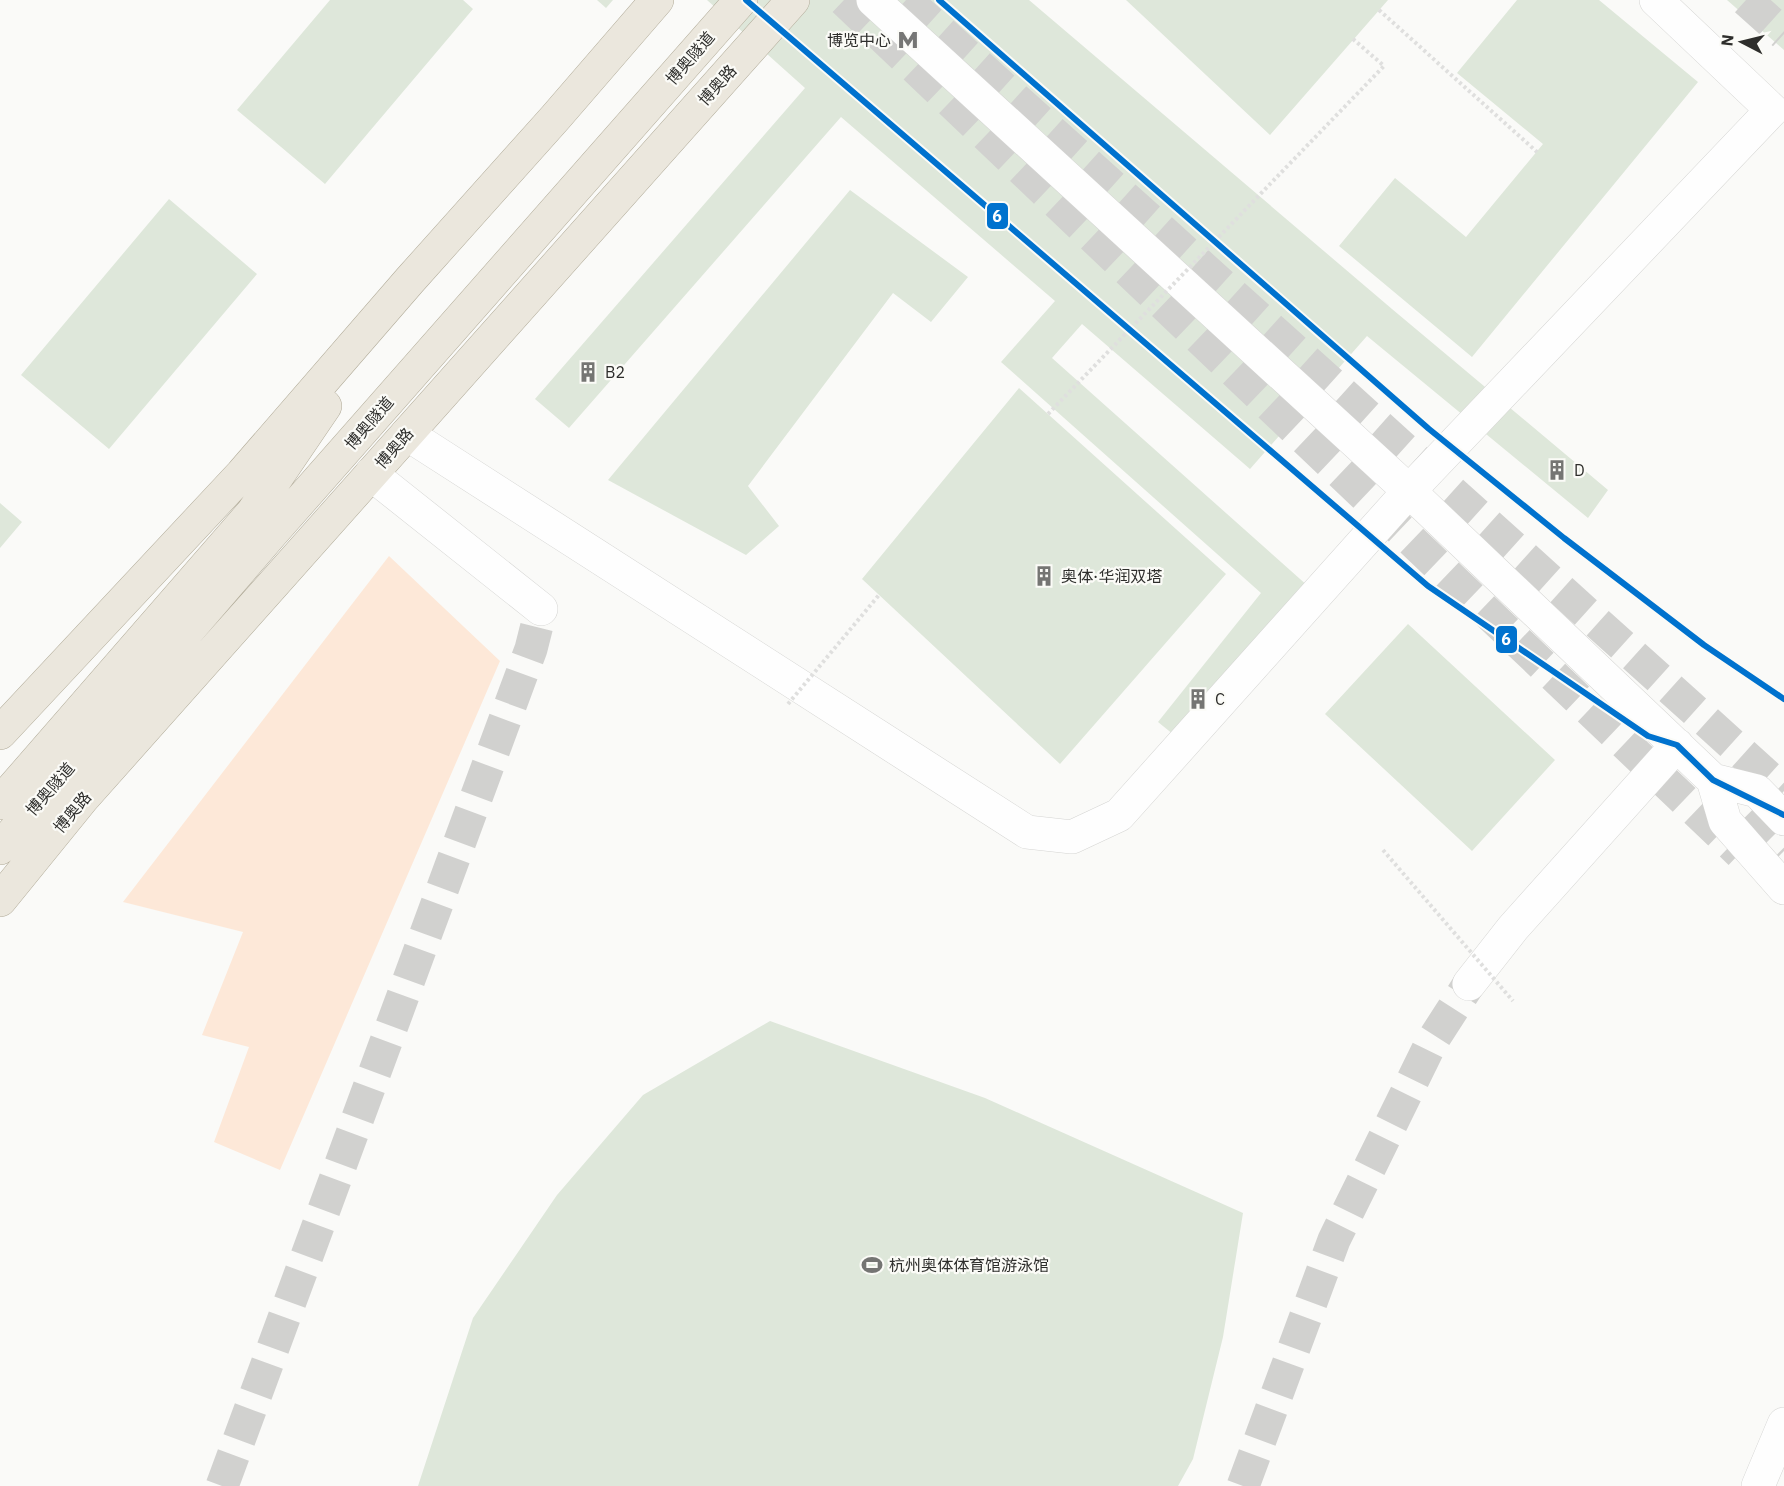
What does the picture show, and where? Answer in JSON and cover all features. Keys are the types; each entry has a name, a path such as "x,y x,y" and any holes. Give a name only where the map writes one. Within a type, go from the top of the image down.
{"main road":[{"path":"0,733 242,474 657,0"},
{"name":"博奥隧道","path":"0,848 271,534 741,0"},
{"name":"博奥路","path":"0,900 82,798 407,434 778,5"},
{"name":"博奥隧道","path":"0,803 253,512 410,280"}],"street":[{"path":"873,0 1409,491 1713,780 1725,821 1784,888"},
{"path":"407,434 1027,832 1072,837 1119,815 1409,491 1772,110 1656,0"},
{"path":"371,474 541,609"},
{"path":"1469,984 1513,928 1677,745"},
{"path":"1713,780 1757,791 1784,819"},
{"path":"1758,1486 1784,1424"}],"path":[{"path":"1379,10 1537,152"},
{"path":"1048,414 1384,66 1353,39"},
{"path":"788,704 879,595"},
{"path":"1383,850 1514,1001"}],"shaded area":[{"path":"389,556 500,661 280,1170 214,1142 249,1047 202,1035 243,932 123,902"}],"building":[{"path":"330,0 463,0 473,9 325,184 237,110"},
{"path":"597,0 613,0 606,8"},
{"name":"博览中心","path":"707,0 1029,0 1608,490 1588,518 1367,336 1250,469 1082,324 1052,358 1309,587 1184,743 1158,722 1261,593 1001,362 1055,301 841,117 569,428 535,399 805,88"},
{"path":"1126,0 1388,0 1270,135"},
{"path":"1517,0 1599,0 1698,82 1472,357 1339,246 1395,178 1466,237 1543,144 1457,73"},
{"path":"1727,0 1784,0 1784,50"},
{"path":"850,190 968,277 931,322 893,293 748,486 779,526 746,555 608,480"},
{"path":"169,199 257,274 109,449 21,375"},
{"name":"奥体·华润双塔","path":"1019,388 1226,574 1060,764 862,579"},
{"path":"0,503 22,522 0,548"},
{"path":"1408,624 1555,760 1472,851 1325,714"},
{"name":"杭州奥体体育馆游泳馆","path":"770,1021 985,1098 1243,1213 1223,1337 1193,1459 1178,1486 418,1486 473,1318 557,1195 643,1095"}],"tunnel":[{"path":"844,0 1740,853"},
{"path":"906,0 1784,791"},
{"path":"1746,0 1784,34"},
{"path":"222,1486 531,649 541,609"},
{"path":"1713,780 1784,851"},
{"path":"1243,1486 1334,1240 1431,1043 1469,984"}],"transit line":[{"name":"6","path":"746,0 1428,586 1648,736 1677,745 1713,780 1784,815"},
{"name":"6","path":"939,0 1429,429 1564,538 1704,645 1784,699"}],"place":[{"name":"博览中心","path":"908,40"},
{"name":"B2","path":"588,372"},
{"name":"D","path":"1557,470"},
{"name":"奥体·华润双塔","path":"1044,576"},
{"name":"C","path":"1198,699"},
{"name":"杭州奥体体育馆游泳馆","path":"872,1265"}]}
